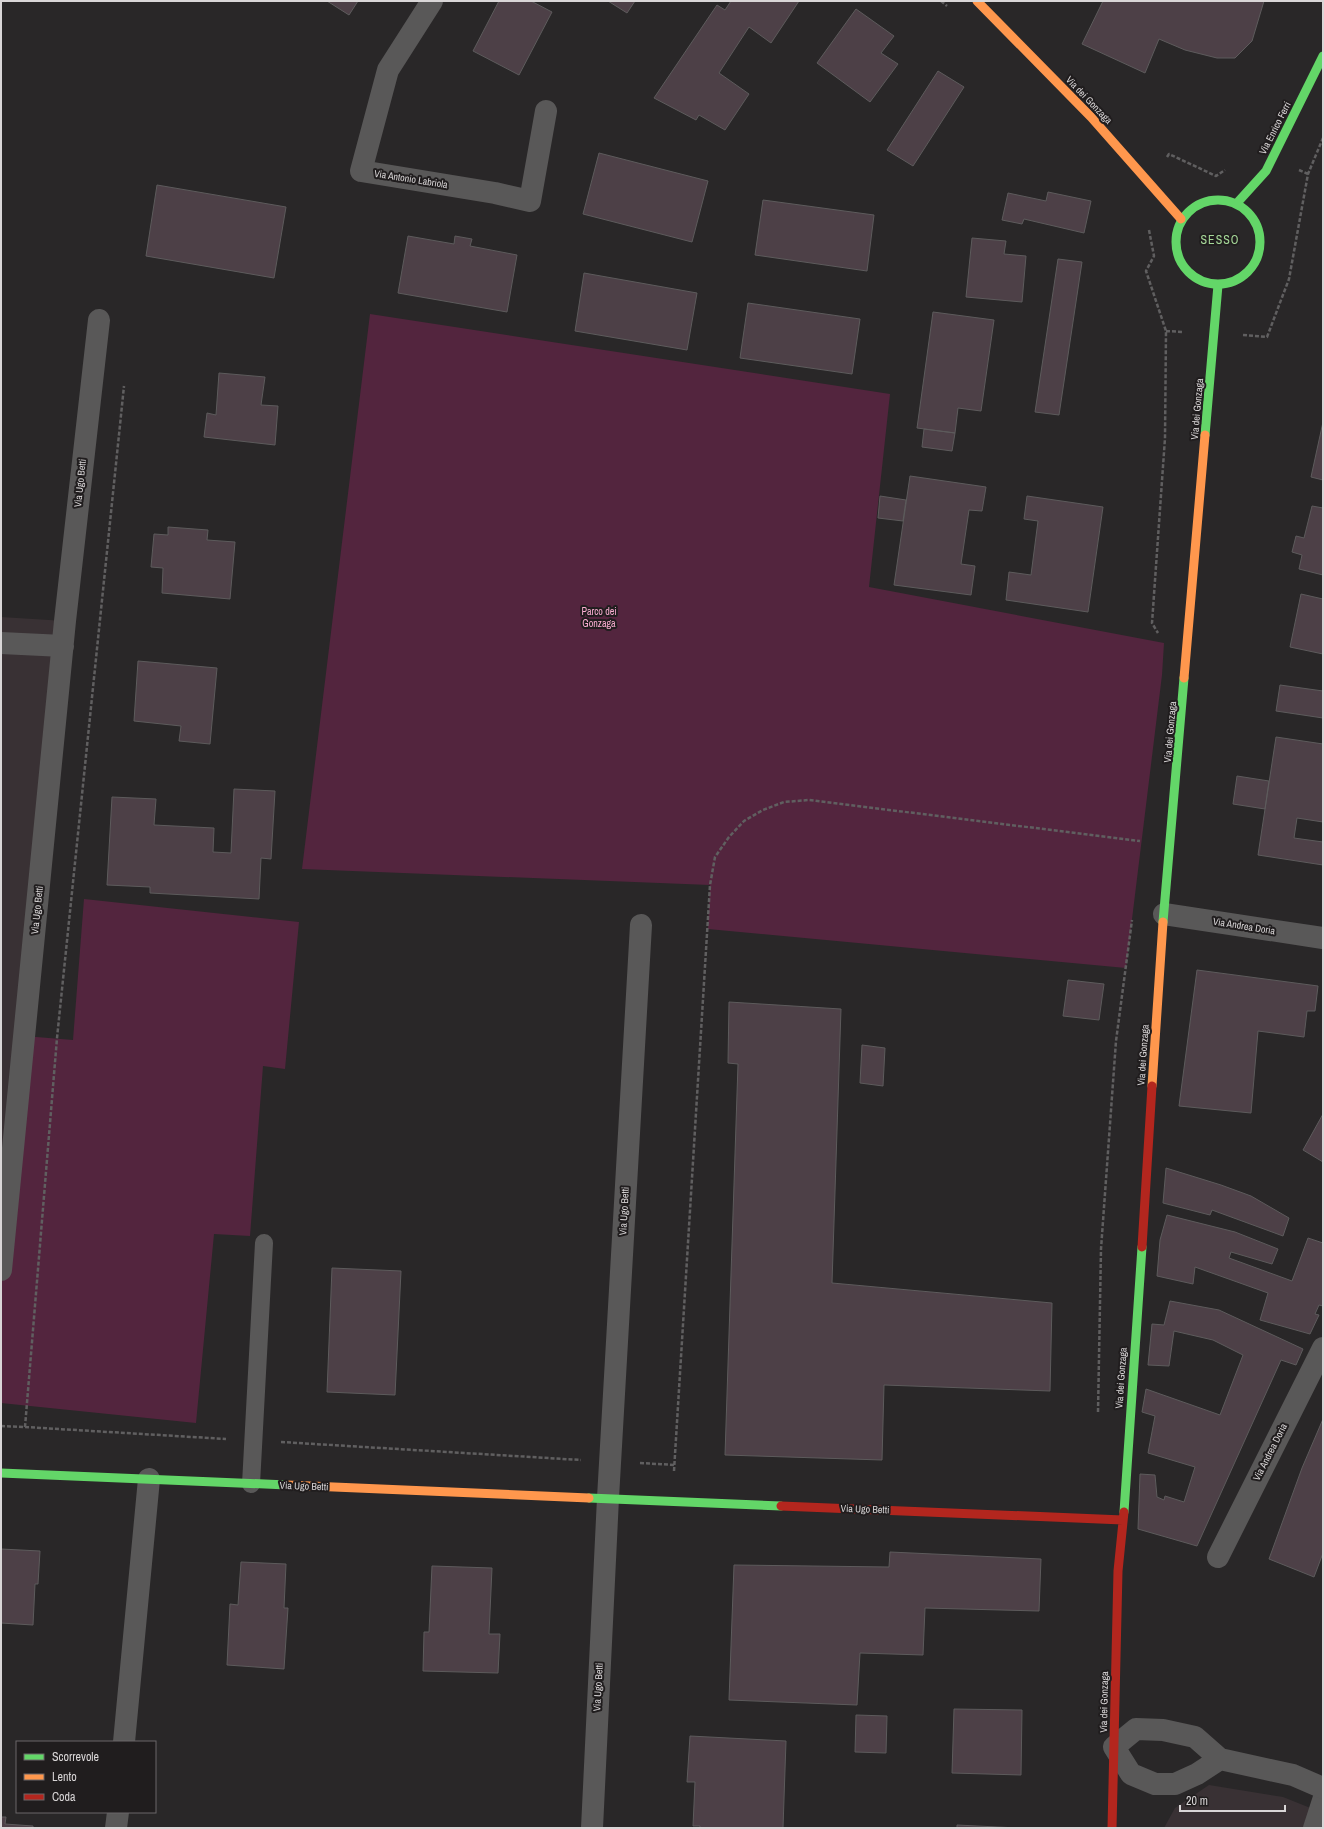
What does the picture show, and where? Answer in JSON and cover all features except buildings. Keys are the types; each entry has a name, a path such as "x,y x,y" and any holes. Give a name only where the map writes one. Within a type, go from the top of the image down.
{"main road":[{"name":"Via dei Gonzaga","path":"977,1 1091,117 1181,219"},
{"name":"Via Enrico Ferri","path":"1237,203 1266,171 1323,56"},
{"path":"1222,199 1237,203 1250,213 1258,227 1260,243 1257,259 1248,272 1234,281 1218,285 1200,281 1186,270 1177,255 1175,236 1181,219 1192,208 1206,201 1222,199"},
{"name":"Via dei Gonzaga","path":"1112,1828 1118,1572 1123,1520 1164,914 1218,285"},
{"name":"Via Ugo Betti","path":"1,1473 1123,1520"}],"street":[{"name":"Via Antonio Labriola","path":"432,1 388,70 361,171 495,193 530,201 546,110"},
{"name":"Via Ugo Betti","path":"1,1270 6,1175 98,320"},
{"path":"1,642 63,646"},
{"name":"Via Andrea Doria","path":"1164,914 1323,938"},
{"name":"Via Ugo Betti","path":"592,1828 610,1461 641,924"},
{"name":"Via Andrea Doria","path":"1218,1557 1323,1348"},
{"path":"124,1741 149,1480"},
{"path":"1220,1759 1197,1774 1175,1784 1155,1784 1132,1774 1114,1747 1136,1728 1163,1730 1195,1737 1220,1759 1293,1775 1323,1788"},
{"path":"116,1828 118,1813"}],"lane":[{"path":"251,1484 264,1243"},
{"path":"1312,1828 1323,1794"}],"path":[{"path":"1146,225 1150,231 1154,256 1146,271 1166,332 1267,337 1289,279 1308,174 1323,138"},
{"path":"1144,177 1170,154 1216,176 1228,167"},
{"path":"1272,158 1308,174"},
{"path":"25,1427 57,1038 124,383"},
{"path":"672,1501 710,885 715,857 729,837 744,821 764,810 784,802 809,800 1142,841"},
{"path":"1,1426 674,1465"}],"shaded area":[{"path":"1,617 65,621 1,1269"},
{"path":"1209,1785 1283,1797 1323,1813 1323,1828 1164,1828 1175,1808"}],"green space":[{"name":"Parco dei Gonzaga","path":"370,314 890,394 869,587 1164,643 1162,675 1126,968 708,929 710,885 302,869"},
{"path":"84,899 299,922 285,1069 263,1066 250,1236 214,1234 196,1423 1,1403 1,1270 24,1036 73,1040"}],"traffic: fast":[{"path":"1237,203 1266,171 1323,56"},
{"path":"1210,200 1226,200 1242,207 1253,218 1260,234 1260,242 1260,250 1257,258 1248,272 1242,277 1226,284 1210,284 1194,277 1183,266 1176,250 1176,234 1183,218 1194,207 1210,200"},
{"path":"1205,435 1218,285"},
{"path":"1163,922 1184,678"},
{"path":"1124,1512 1142,1247"},
{"path":"1,1473 287,1485"},
{"path":"589,1498 781,1506"}],"traffic: slow":[{"path":"977,1 1091,117 1181,219"},
{"path":"1184,678 1205,435"},
{"path":"1152,1086 1163,922"},
{"path":"287,1485 589,1498"}],"traffic: jam":[{"path":"1142,1247 1152,1086"},
{"path":"781,1506 1123,1520"},
{"path":"1112,1828 1118,1571 1124,1512"}],"district":[{"name":"SESSO","path":"1220,240"}]}
